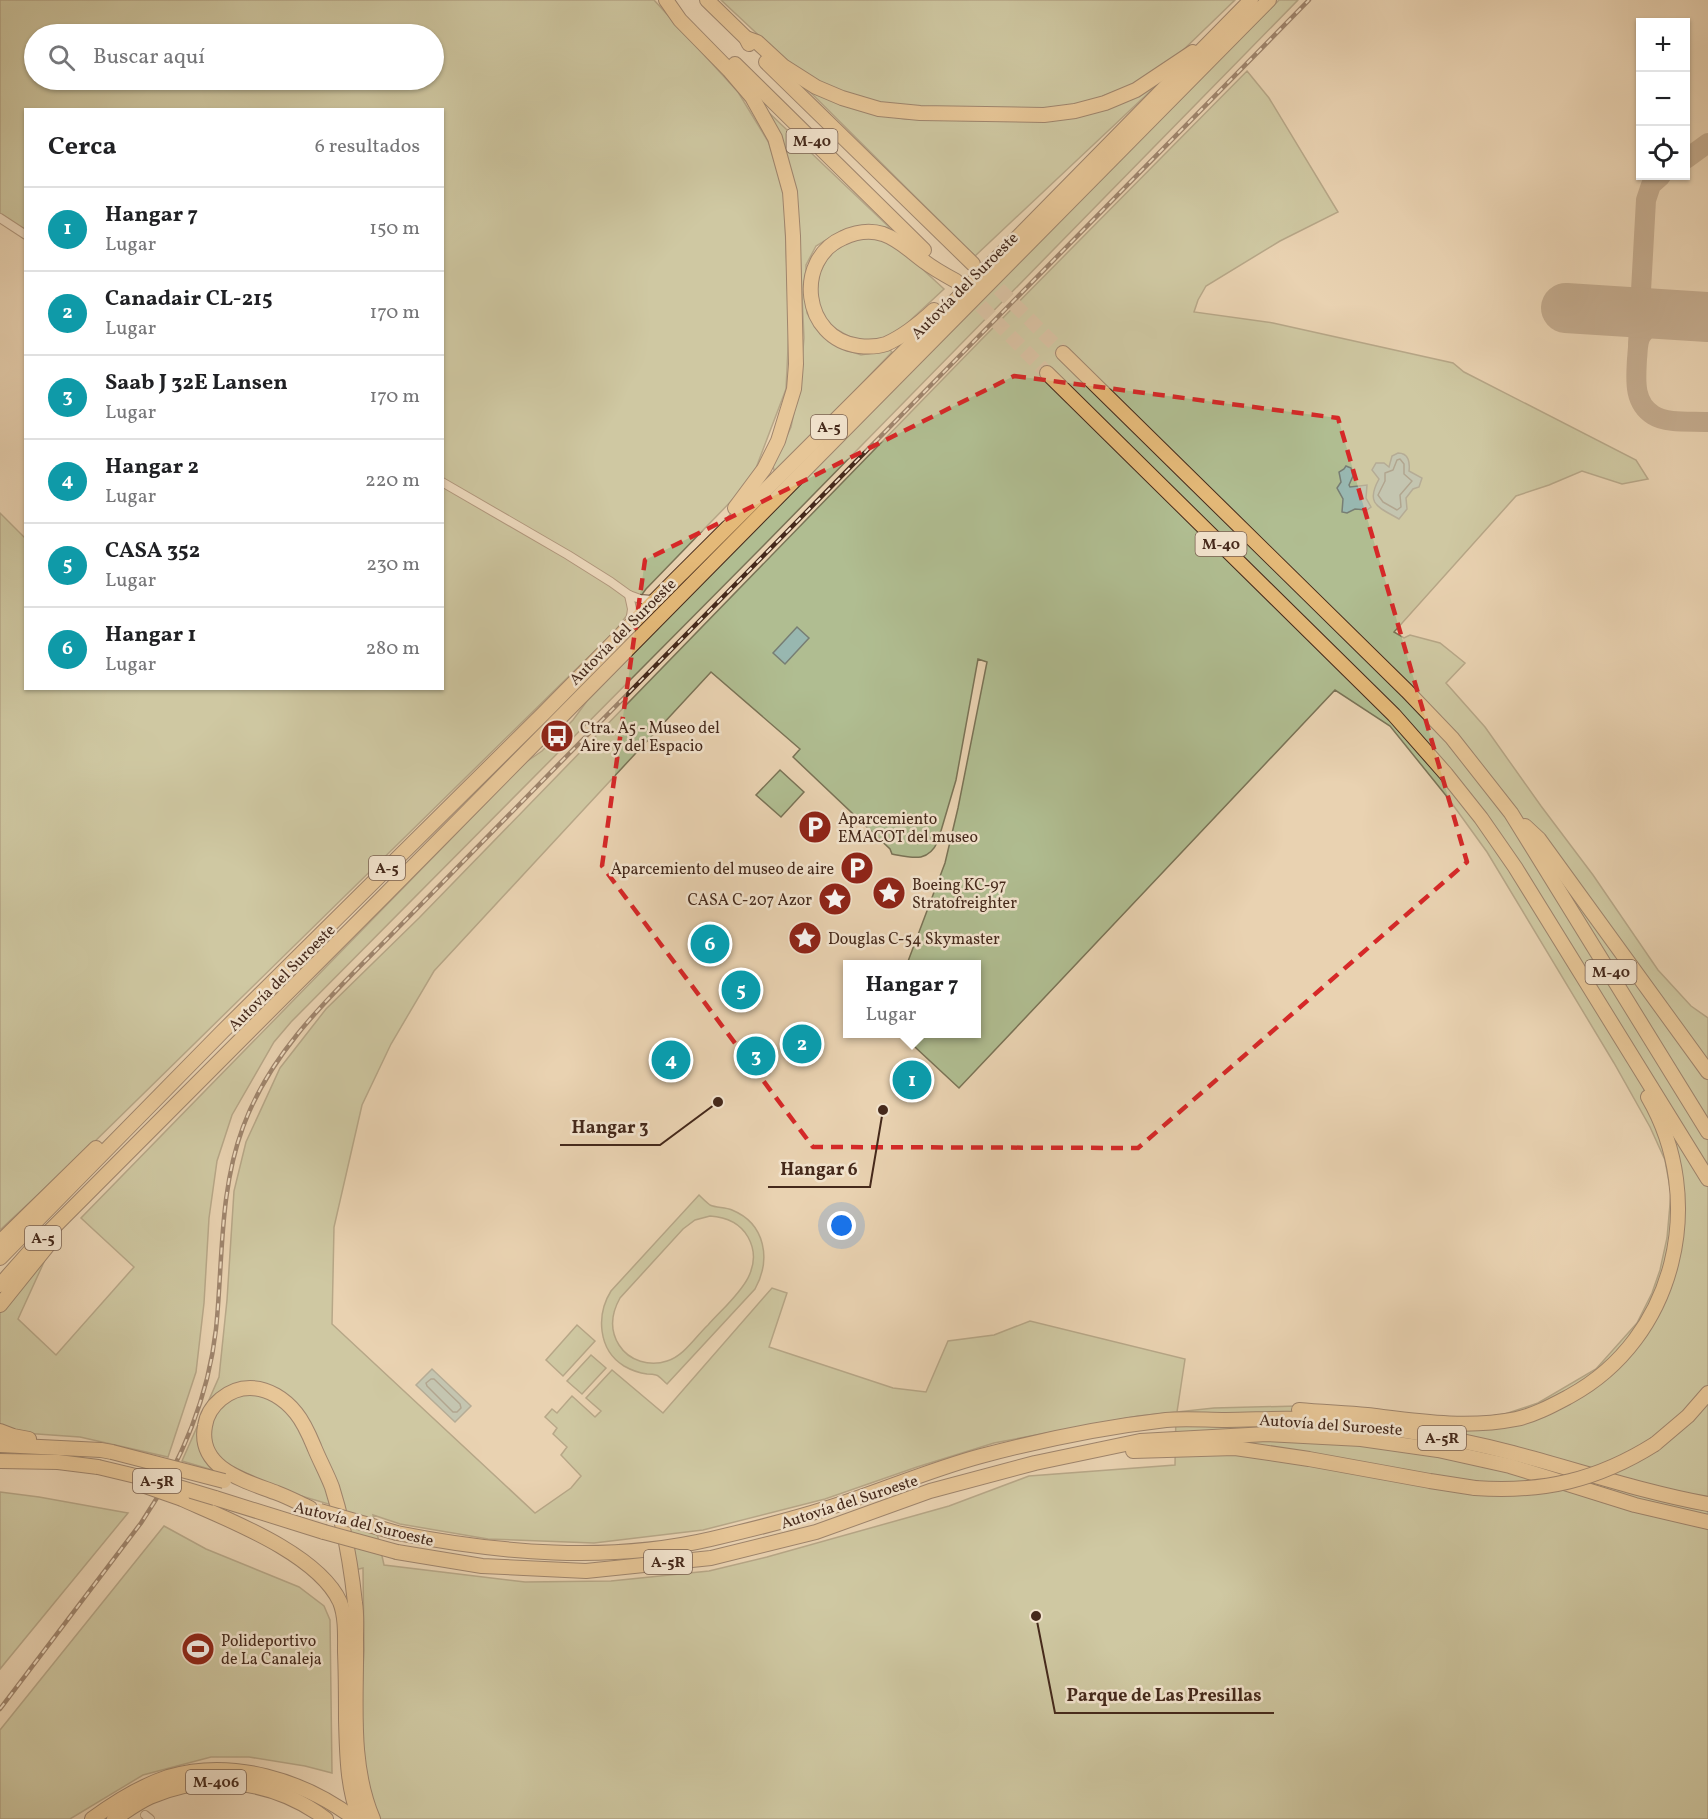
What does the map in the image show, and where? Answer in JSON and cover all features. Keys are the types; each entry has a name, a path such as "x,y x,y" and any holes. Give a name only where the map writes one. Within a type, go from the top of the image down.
{"highway":[{"name":"M-40","path":"668,0 956,281 924,261 906,245 884,234 860,232 835,242 820,258 812,277 811,301 814,312 829,332 851,345 874,347 885,344 915,327 1062,184 1071,182"},
{"path":"668,0 680,20 752,97 775,138 790,192 796,352 794,389 778,441 764,469 743,500 680,567 674,581"},
{"name":"M-40","path":"707,0 746,38 751,47 973,264"},
{"name":"Autovía del Suroeste","path":"0,1258 230,1024 949,307 1251,0"},
{"name":"Autovía del Suroeste","path":"0,1285 31,1250 1269,0"},
{"path":"746,38 757,42 783,66 808,82 842,98 879,109 920,113 1044,115 1075,111 1105,103 1136,90 1205,45"},
{"name":"M-40","path":"1063,353 1452,738 1511,813 1708,1132"},
{"name":"M-40","path":"1047,372 1394,715 1446,774 1515,867 1708,1179"},
{"path":"1511,813 1539,839 1708,1072"},
{"path":"1168,1420 1216,1413 1298,1410 1440,1424 1480,1424 1518,1418 1551,1406 1581,1390 1604,1374 1628,1350 1648,1324 1663,1294 1674,1258 1679,1231 1680,1197 1669,1142 1651,1102 1621,1053 1606,1013"},
{"path":"0,1242 204,1043 230,1024"},
{"path":"0,1305 89,1193"},
{"path":"315,1509 237,1478 217,1465 208,1452 204,1440 205,1425 215,1404 232,1391 244,1388 257,1388 270,1392 286,1402 304,1425 331,1486 349,1558 356,1605 357,1750 360,1774 373,1819"},
{"path":"1035,1463 1142,1450 1235,1448 1475,1488 1505,1490 1560,1485 1612,1468 1634,1458 1655,1444 1688,1416 1708,1393"},
{"name":"Autovía del Suroeste","path":"0,1445 107,1451 224,1481 397,1533 486,1548 536,1552 593,1553 708,1540 828,1508 979,1456 1072,1435 1168,1420 1298,1419 1439,1437 1510,1452 1638,1488 1708,1504"},
{"path":"0,1431 13,1436 86,1444 107,1451"},
{"name":"Autovía del Suroeste","path":"0,1461 58,1462 98,1467 165,1483 324,1532 397,1551 482,1566 586,1571 711,1558 816,1532 930,1491 1035,1463 1140,1441 1267,1434 1361,1439 1438,1450 1510,1466 1635,1505 1708,1522"},
{"path":"98,1467 124,1479 182,1499 273,1540 309,1567 330,1587 340,1603 345,1626 347,1757 352,1790 360,1819"},
{"name":"M-406","path":"92,1819 142,1788 192,1772 214,1770 249,1773 274,1779 326,1799 350,1815"},
{"name":"M-406","path":"114,1819 148,1798 168,1790 218,1782 256,1786 274,1791 310,1808 326,1819"}],"street":[{"path":"0,218 24,234"},
{"path":"444,483 568,555 629,595 640,599 655,600"},
{"path":"629,595 632,609 629,627"}],"highlighted area":[{"path":"1014,376 1338,418 1467,862 1138,1148 813,1147 602,866 645,560"}],"green space":[{"path":"0,0 654,0 738,92 769,143 784,194 789,327 786,389 756,468 740,492 646,589 616,630 85,1151 0,1230 0,513 24,537 24,690 444,690 444,108 24,108 24,233 0,221"},
{"path":"721,0 1235,0 1177,56 1139,82 1085,103 1049,109 1004,109 896,106 870,101 822,84 782,57"},
{"path":"1279,0 1298,0 764,545 291,1022 274,1042 232,1115 217,1161 209,1218 204,1303 196,1372 168,1457 80,1437 23,1433 0,1425 0,1312 49,1251 18,1319 56,1355 134,1267 81,1218 526,762 542,751 573,720 587,701 770,513"},
{"path":"1176,67 975,256 803,85 871,113 905,119 987,121 1069,118"},
{"path":"1247,71 1269,98 1338,212 1280,241 1206,286 1194,312 1273,323 1453,363 1464,372 1636,460 1648,479 1622,484 1582,471 1516,496 1394,632 1404,638 1410,635 1440,643 1465,663 1446,683 1485,727 1593,875 1658,970 1691,1006 1708,1018 1708,1819 377,1819 365,1783 361,1710 364,1650 363,1568 355,1570 339,1507 182,1461 219,1377 234,1191 246,1142 280,1068 326,1009 419,918 980,341","holes":["978,659 987,662 945,863 909,960 981,960 981,1038 905,1038 959,1088 1335,690 1390,726 1448,798 1487,852 1650,1127 1665,1160 1671,1193 1667,1238 1660,1270 1652,1293 1637,1323 1596,1369 1538,1403 1505,1414 1477,1418 1439,1418 1298,1406 1214,1408 1177,1412 1185,1359 1030,1321 994,1335 948,1341 926,1392 893,1388 769,1347 787,1293 772,1288 663,1413 612,1370 586,1398 601,1411 595,1417 572,1396 557,1413 552,1409 545,1417 557,1428 553,1434 567,1447 561,1455 581,1476 571,1488 535,1513 332,1324 334,1227 362,1105 391,1044 434,971 711,672 800,749 793,757 890,849 892,854 919,857 930,853 938,841 956,780","1176,1412 1175,1465 1029,1476 949,1506 767,1557 709,1571 611,1581 525,1582 384,1565 373,1515 400,1524 488,1539 594,1543 703,1530 825,1499 994,1443 1138,1416"]},
{"path":"765,109 890,228 869,225 841,231 816,246 806,265 807,313 816,328 826,338 844,349 861,355 890,350 892,352 775,474 773,466 791,427 800,383 804,338 800,251"},
{"path":"868,236 887,241 905,253 944,289 902,328 887,338 863,341 848,336 829,325 819,309 817,292 819,274 829,255 851,240"},
{"path":"780,770 804,792 781,817 756,795"},
{"path":"699,1195 710,1205 729,1209 743,1216 752,1224 762,1244 763,1266 755,1289 667,1384 654,1374 638,1372 624,1366 609,1351 602,1332 602,1321 606,1300 611,1291","holes":["710,1216 736,1224 748,1237 753,1250 750,1274 735,1296 679,1355 660,1363 647,1363 634,1359 623,1351 614,1333 613,1316 620,1298 683,1229 695,1220"]},
{"path":"577,1325 595,1341 563,1376 546,1360"},
{"path":"591,1355 606,1368 582,1394 567,1381"},
{"path":"0,1492 128,1513 0,1669"},
{"name":"Polideportivo de La Canaleja","path":"164,1526 206,1549 299,1587 324,1606 330,1620 332,1773 249,1757 211,1757 143,1775 70,1819 0,1819 0,1730"}],"water":[{"path":"1398,453 1407,457 1409,471 1422,478 1419,487 1413,489 1406,498 1407,509 1399,519 1376,504 1373,494 1379,479 1372,470 1376,463 1384,463 1389,467 1392,456"},
{"path":"1346,466 1351,468 1353,476 1350,487 1367,485 1366,498 1371,507 1367,510 1355,509 1347,513 1342,512 1343,499 1337,488 1341,482 1339,472"},
{"path":"797,627 809,638 785,664 773,653"},
{"path":"432,1369 471,1406 455,1422 416,1385"}],"taxiway":[{"path":"1690,156 1708,143"},
{"path":"1638,345 1646,200 1651,185 1657,180"},
{"path":"1676,315 1652,325 1640,339 1636,374 1639,397 1647,410 1659,418 1672,421 1708,422"}],"runway":[{"path":"1566,308 1708,317"}],"tunnel":[{"path":"984,274 1063,353"},
{"path":"966,291 1047,373"}],"railway":[{"path":"0,1709 141,1523 180,1455 199,1406 212,1355 223,1227 235,1152 255,1098 288,1047 327,1000 1309,0"}],"place":[{"name":"Ctra. A5 - Museo del Aire y del Espacio","path":"557,736"},
{"name":"Aparcemiento EMACOT del museo","path":"815,827"},
{"name":"Aparcemiento del museo de aire","path":"857,868"},
{"name":"Boeing KC-97 Stratofreighter","path":"889,893"},
{"name":"CASA C-207 Azor","path":"835,899"},
{"name":"Douglas C-54 Skymaster","path":"805,938"},
{"name":"Hangar 1","path":"710,944"},
{"name":"CASA 352","path":"741,990"},
{"name":"Canadair CL-215","path":"802,1044"},
{"name":"Saab J 32E Lansen","path":"756,1056"},
{"name":"Hangar 2","path":"671,1060"},
{"name":"Hangar 7","path":"912,1080"},
{"name":"Hangar 3","path":"718,1102"},
{"name":"Hangar 6","path":"883,1110"},
{"name":"Parque de Las Presillas","path":"1036,1616"},
{"name":"Polideportivo de La Canaleja","path":"198,1649"}]}
